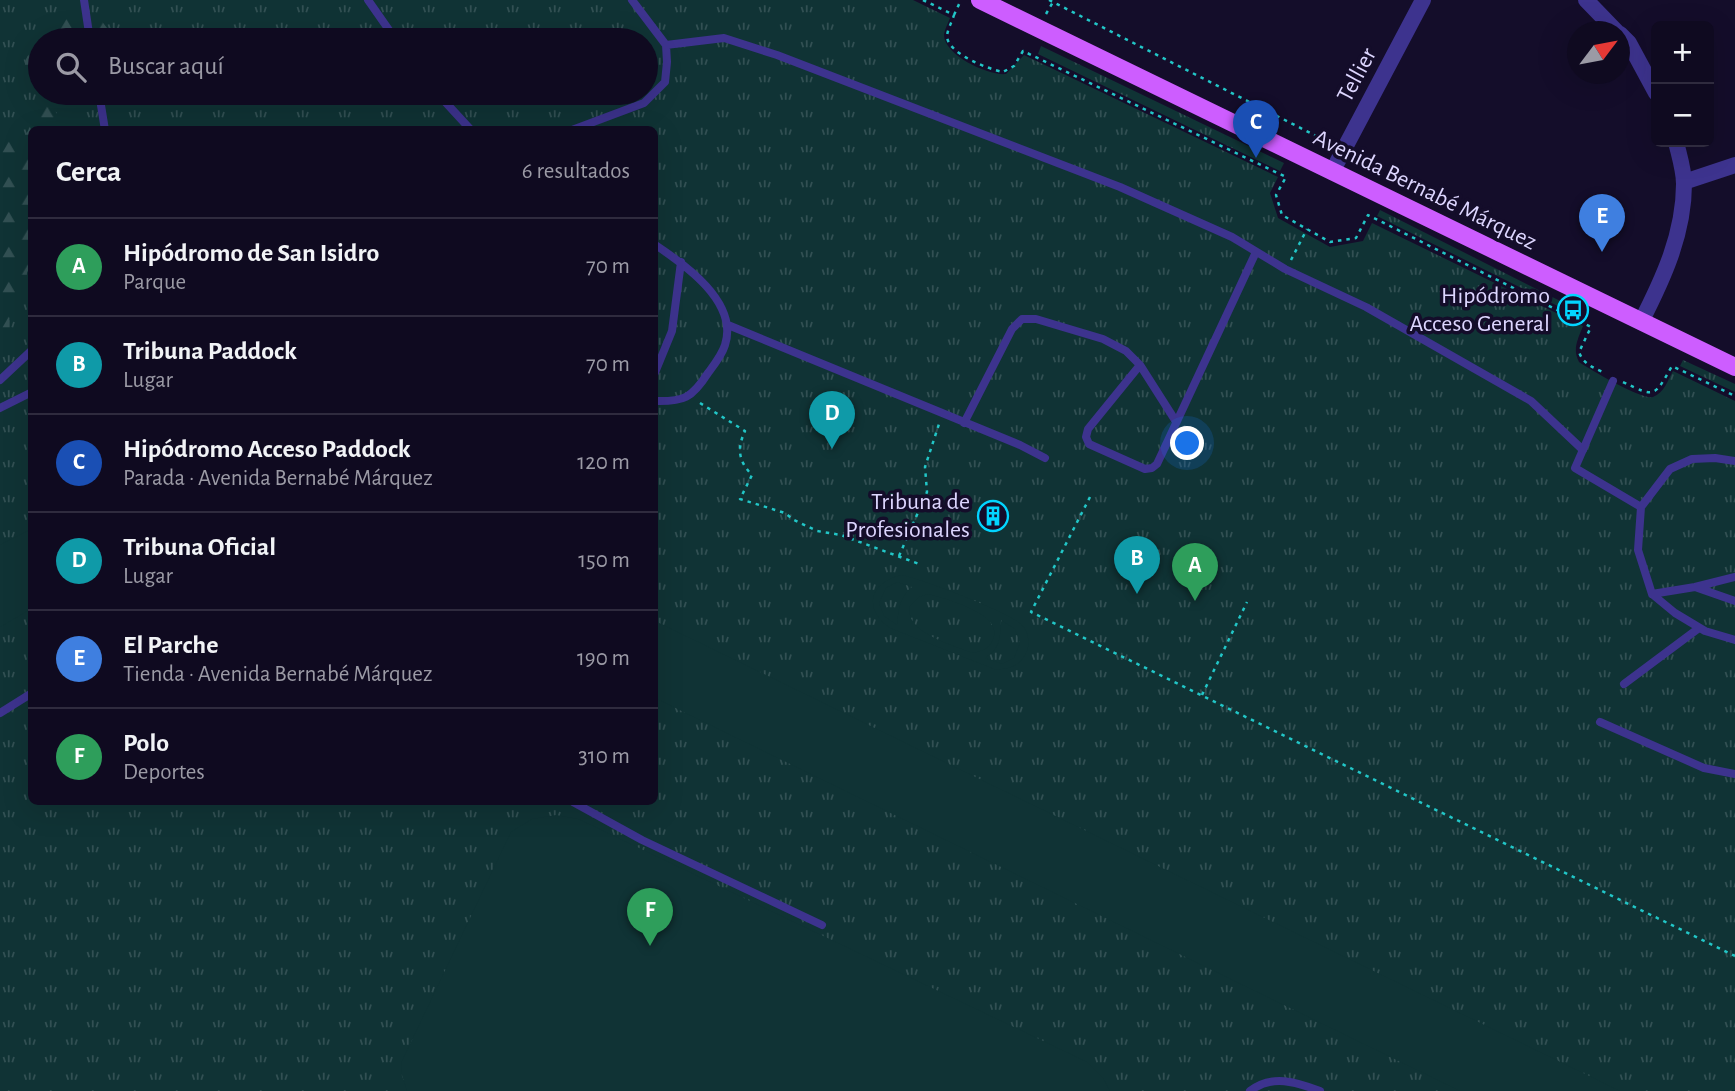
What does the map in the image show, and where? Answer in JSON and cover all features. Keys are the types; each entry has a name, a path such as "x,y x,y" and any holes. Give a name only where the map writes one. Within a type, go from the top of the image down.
{"main road":[{"name":"Avenida Bernabé Márquez","path":"980,0 1004,5 1332,172 1735,368"}],"street":[{"name":"Tellier","path":"1332,172 1423,0"},
{"path":"1586,0 1606,21"},
{"path":"1630,45 1651,84"},
{"path":"1641,322 1665,273 1678,237 1684,182 1677,147"},
{"path":"1684,182 1735,165"}],"lane":[{"path":"83,0 88,28"},
{"path":"368,0 388,28"},
{"path":"632,0 653,28"},
{"path":"658,34 666,45 667,62 665,82 658,90"},
{"path":"666,45 723,38 777,55 1120,187 1205,224 1285,269 1366,307 1531,401 1583,450"},
{"path":"101,105 104,126"},
{"path":"448,105 467,126"},
{"path":"583,126 639,105"},
{"path":"658,247 702,279 721,308 728,325 725,346 698,389 676,401 658,401"},
{"path":"1140,365 1088,429 1086,437 1089,444 1145,469 1157,464 1175,420 1256,252"},
{"path":"658,365 672,331 681,262"},
{"path":"964,423 1012,329 1022,319 1036,319 1103,339 1126,351 1140,365 1175,420"},
{"path":"728,325 1045,457"},
{"path":"0,380 28,354"},
{"path":"1613,381 1575,468 1640,507"},
{"path":"0,408 28,394"},
{"path":"1735,461 1692,459 1670,470 1640,507 1639,550 1652,594 1699,628 1735,640"},
{"path":"1652,594 1735,577"},
{"path":"1695,587 1735,601"},
{"path":"1624,684 1699,628"},
{"path":"0,713 28,696"},
{"path":"1600,722 1704,768 1735,774"},
{"path":"578,805 642,840 822,925"},
{"path":"1250,1091 1260,1083 1273,1081 1294,1082 1320,1091"}],"path":[{"path":"923,0 954,15"},
{"path":"961,0 947,35 956,53 1003,72 1013,66 1024,51 1286,177 1276,195 1282,215 1330,242 1356,238 1368,215 1591,327 1580,347 1581,358 1647,394 1653,393 1661,385 1672,366 1735,396"},
{"path":"1049,0 1343,150 1386,176 1378,194"},
{"path":"1285,269 1307,229"},
{"path":"689,396 745,431 740,443 740,456 752,475 740,499 785,513 817,531 841,535 919,564"},
{"path":"899,557 927,492 925,467 943,414"},
{"path":"1090,497 1031,612 1735,956"},
{"path":"1202,695 1247,602"}],"green space":[{"path":"0,0 913,0 950,18 944,34 946,42 968,63 989,72 1006,74 1024,55 1278,177 1270,193 1278,218 1330,247 1363,241 1372,223 1583,326 1576,348 1579,362 1627,389 1653,397 1663,389 1673,371 1735,401 1735,1091 0,1091"},
{"path":"53,15 78,19 97,15 107,28 45,28 45,24"},
{"path":"1041,46 1284,163 1280,171 1038,54"},
{"path":"35,105 49,105 55,110 60,126 30,126"},
{"path":"28,130 28,271 16,297 7,337 0,351 0,273 6,271 6,262 0,259 0,136 21,139"},
{"path":"1380,210 1588,315 1586,320 1377,216"},
{"path":"1683,360 1735,384 1735,392 1680,366"},
{"path":"28,531 28,611 0,627 0,545"},
{"path":"901,575 926,582 1013,619 1021,624 1028,636 1026,654 1014,666 994,669 890,628 876,613 873,597 876,590 890,579","holes":["897,582 912,587 902,600 897,625 884,616 879,603 886,588","928,594 958,603 981,614 994,628 994,636 989,646 973,653 932,637 914,623 910,615 910,606 919,597","1001,620 1015,629 1020,643 1014,658 1002,664 985,658 997,646"]},
{"path":"658,623 1620,1091 1460,1091 658,699"},
{"path":"556,815 589,824 1087,1062 1103,1078 1110,1091 407,1091 401,1072 402,1061 511,832 532,819"}],"place":[{"name":"Hipódromo Acceso Paddock","path":"1256,158"},
{"name":"El Parche","path":"1602,252"},
{"name":"Hipódromo Acceso General","path":"1573,310"},
{"name":"Tribuna Oficial","path":"832,449"},
{"name":"Tribuna de Profesionales","path":"993,516"},
{"name":"Tribuna Paddock","path":"1137,594"},
{"name":"Hipódromo de San Isidro","path":"1195,601"},
{"name":"Polo","path":"650,946"}]}
